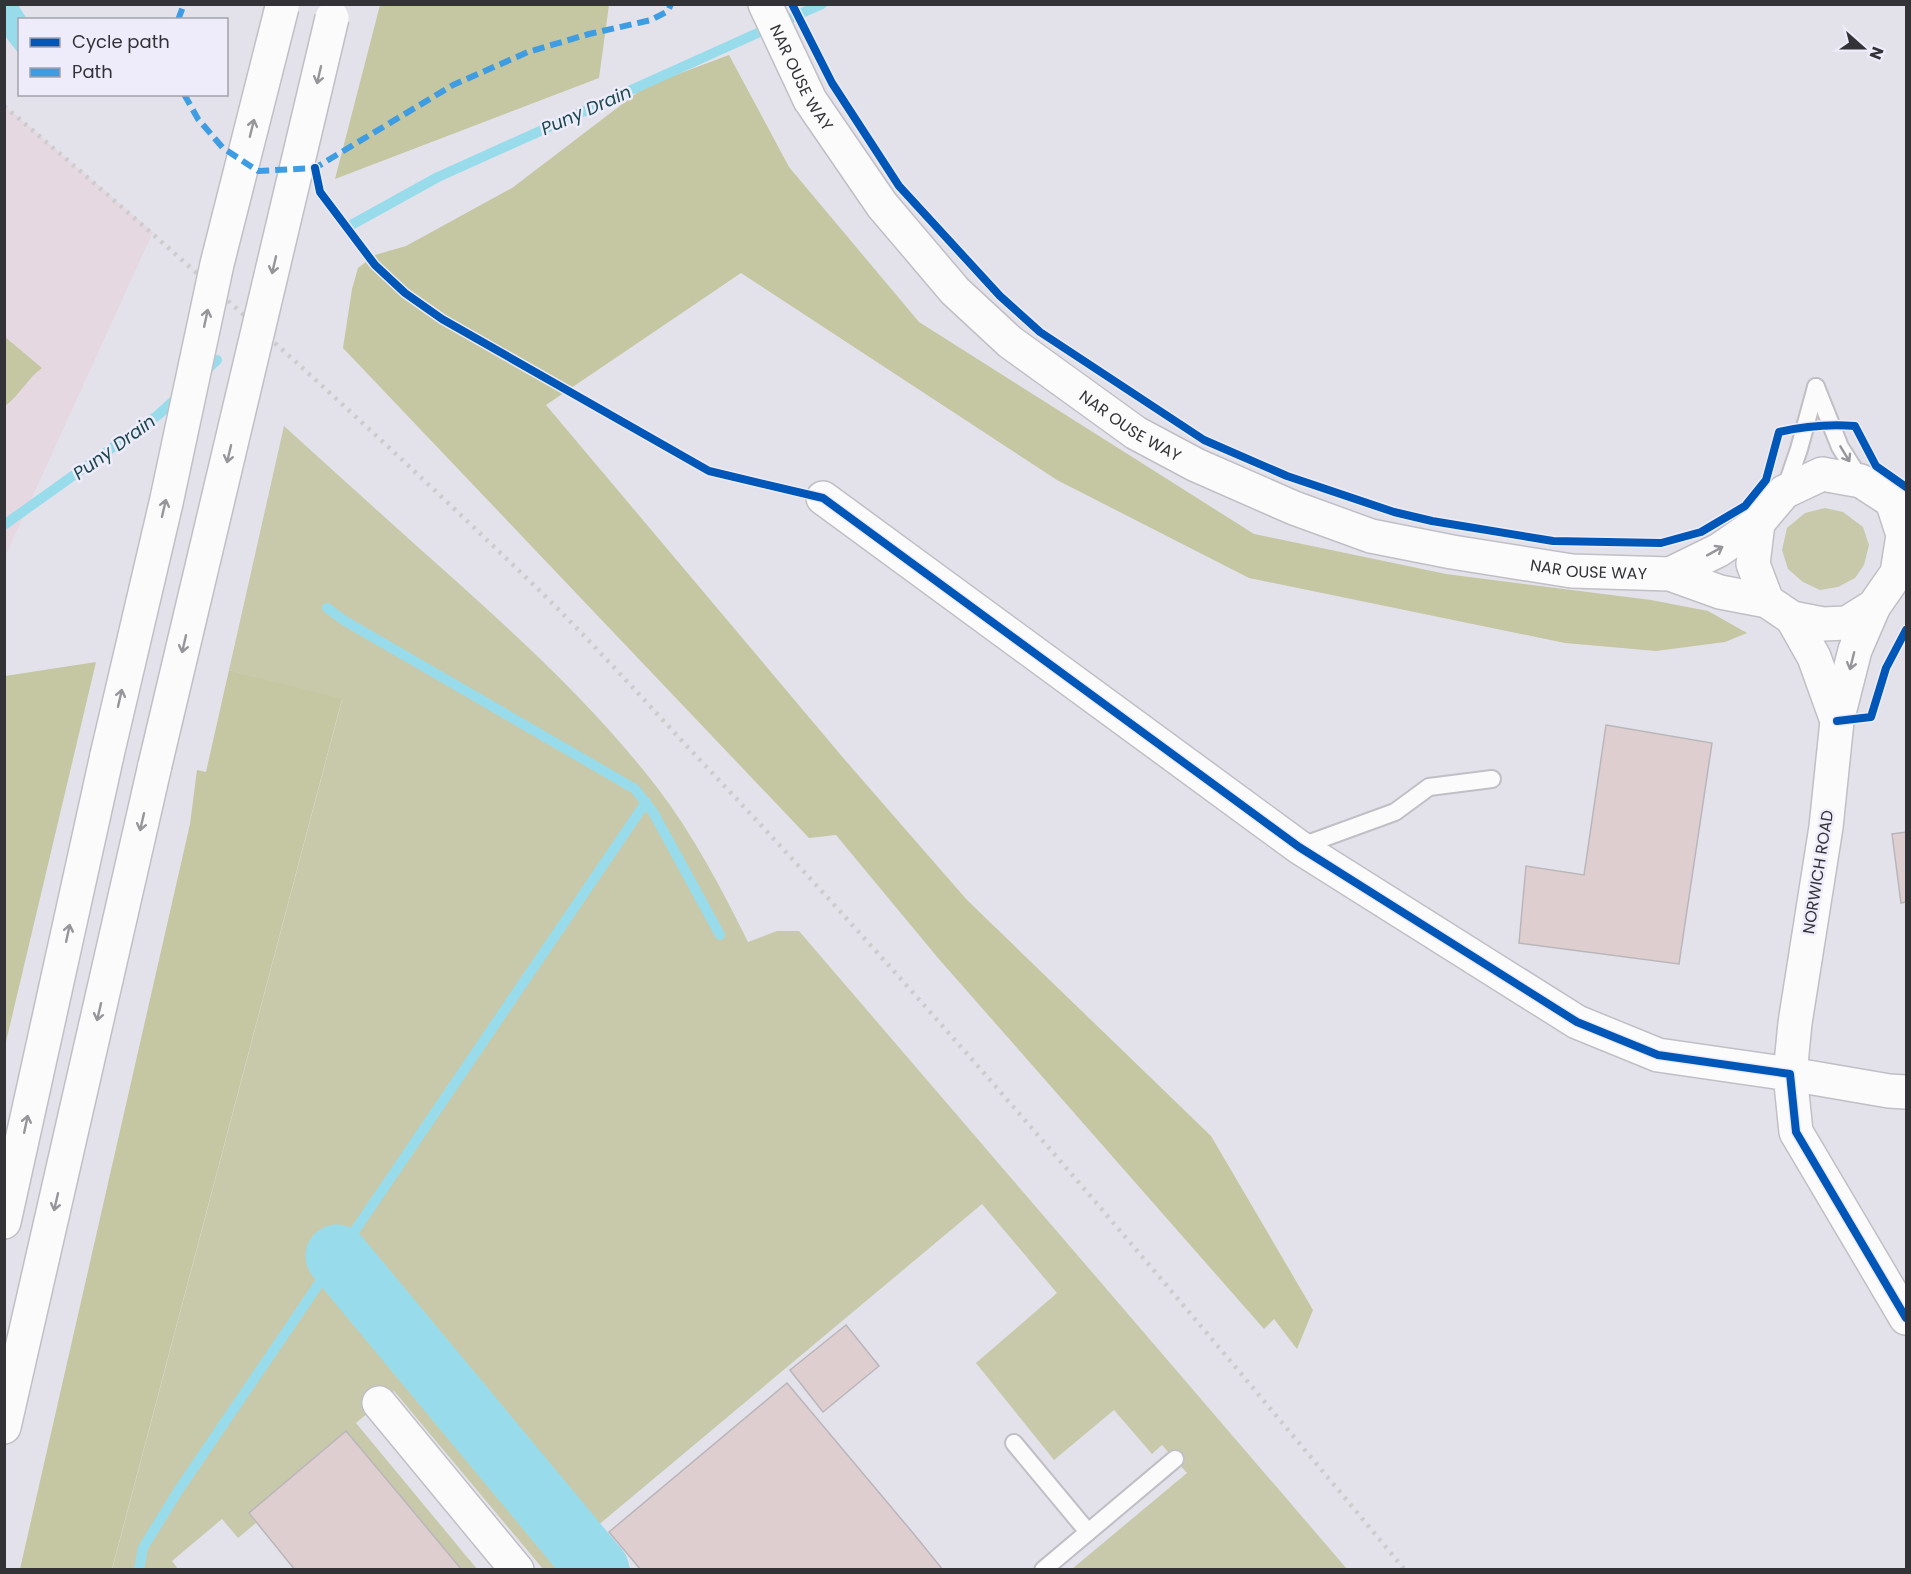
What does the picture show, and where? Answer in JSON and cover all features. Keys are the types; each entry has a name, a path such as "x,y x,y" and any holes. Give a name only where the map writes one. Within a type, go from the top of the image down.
{"main road":[{"name":"NAR OUSE WAY","path":"765,4 810,100 882,205 955,291 1010,342 1136,433 1196,465 1294,508 1371,536 1452,552 1572,571 1670,574 1823,624 1847,623 1874,606 1902,571 1903,535 1899,503 1861,481 1822,474 1784,492 1758,523 1719,550 1670,574"},
{"path":"4,1222 106,755 166,503 217,264 282,6"},
{"path":"4,1427 155,765 334,11"},
{"path":"823,498 1299,847 1577,1022 1658,1055 1906,1092"},
{"path":"1758,523 1753,564 1779,609"},
{"name":"NORWICH ROAD","path":"1874,606 1855,650 1838,721 1826,827 1795,1023 1790,1074 1796,1132 1906,1318"},
{"name":"NORWICH ROAD","path":"1779,609 1814,657 1838,721"},
{"path":"379,1403 518,1569"}],"lane":[{"path":"1784,492 1799,449 1816,387 1840,447 1861,481"},
{"path":"1299,847 1395,812 1429,786 1492,779"},
{"path":"1014,1443 1088,1532"},
{"path":"1043,1569 1175,1459"}],"shaded area":[{"path":"5,106 153,232 5,557"}],"green space":[{"path":"380,5 609,5 599,78 335,179"},
{"path":"729,55 789,167 919,322 1254,534 1446,574 1651,600 1708,611 1747,633 1725,642 1656,651 1565,643 1249,578 1057,480 741,273 546,405 845,760 967,900 1211,1136 1313,1310 1297,1349 1274,1319 1264,1329 938,958 836,835 809,838 343,348 352,289 358,268 375,255 406,246 512,188 646,86"},
{"path":"5,337 42,368 5,406"},
{"path":"284,426 509,629 610,731 656,786 682,823 717,882 748,942 777,931 799,931 1347,1569 1072,1569 1187,1473 1162,1445 1152,1454 1114,1410 1054,1460 976,1363 1057,1293 982,1204 596,1527 631,1569 543,1569 394,1391 356,1423 477,1569 462,1569 346,1432 249,1513 256,1523 238,1538 222,1519 172,1561 178,1569 112,1570 342,700 229,670"},
{"path":"1825,508 1843,512 1863,527 1869,545 1864,565 1855,578 1838,587 1820,590 1803,582 1788,569 1782,550 1787,528 1805,513"},
{"path":"96,662 5,1046 5,676"},
{"path":"229,670 342,699 112,1569 20,1569 190,824 197,770 206,772"}],"water":[{"path":"4,5 18,5 26,18 18,18 18,53 5,36"}],"building":[{"path":"1606,725 1712,743 1679,964 1519,943 1526,866 1584,875"},
{"path":"1906,832 1906,902 1901,903 1892,834"},
{"path":"846,1325 879,1366 823,1412 790,1370"},
{"path":"787,1383 943,1570 641,1570 609,1532"},
{"path":"346,1431 462,1570 295,1570 249,1513"}],"waterway":[{"name":"Puny Drain","path":"353,224 438,177 822,4"},
{"name":"Puny Drain","path":"202,374 217,360"},
{"name":"Puny Drain","path":"4,525 158,415 180,395"},
{"path":"327,608 345,621 635,789 653,812 720,935"},
{"path":"139,1570 143,1548 178,1491 646,802"},
{"path":"337,1256 598,1570"}],"railway":[{"path":"4,106 141,224 344,406 476,529 586,637 805,873 1067,1168 1405,1570"}],"marked path":[{"path":"179,18 184,4"},
{"path":"185,96 198,119 223,148 258,171 315,168 453,85 528,52 589,34 651,20 668,11 671,4"}],"cycle path":[{"path":"792,4 832,83 899,186 1000,296 1040,332 1204,440 1287,476 1394,512 1432,521 1553,541 1661,543 1701,532 1745,506 1766,480 1779,432 1836,425 1855,426 1876,466 1906,487"},
{"path":"315,168 320,192 375,265 405,293 442,319 709,471 823,498 1299,847 1577,1022 1658,1055 1790,1074 1796,1132 1906,1318"},
{"path":"1837,721 1871,717 1886,668 1906,630"}]}
